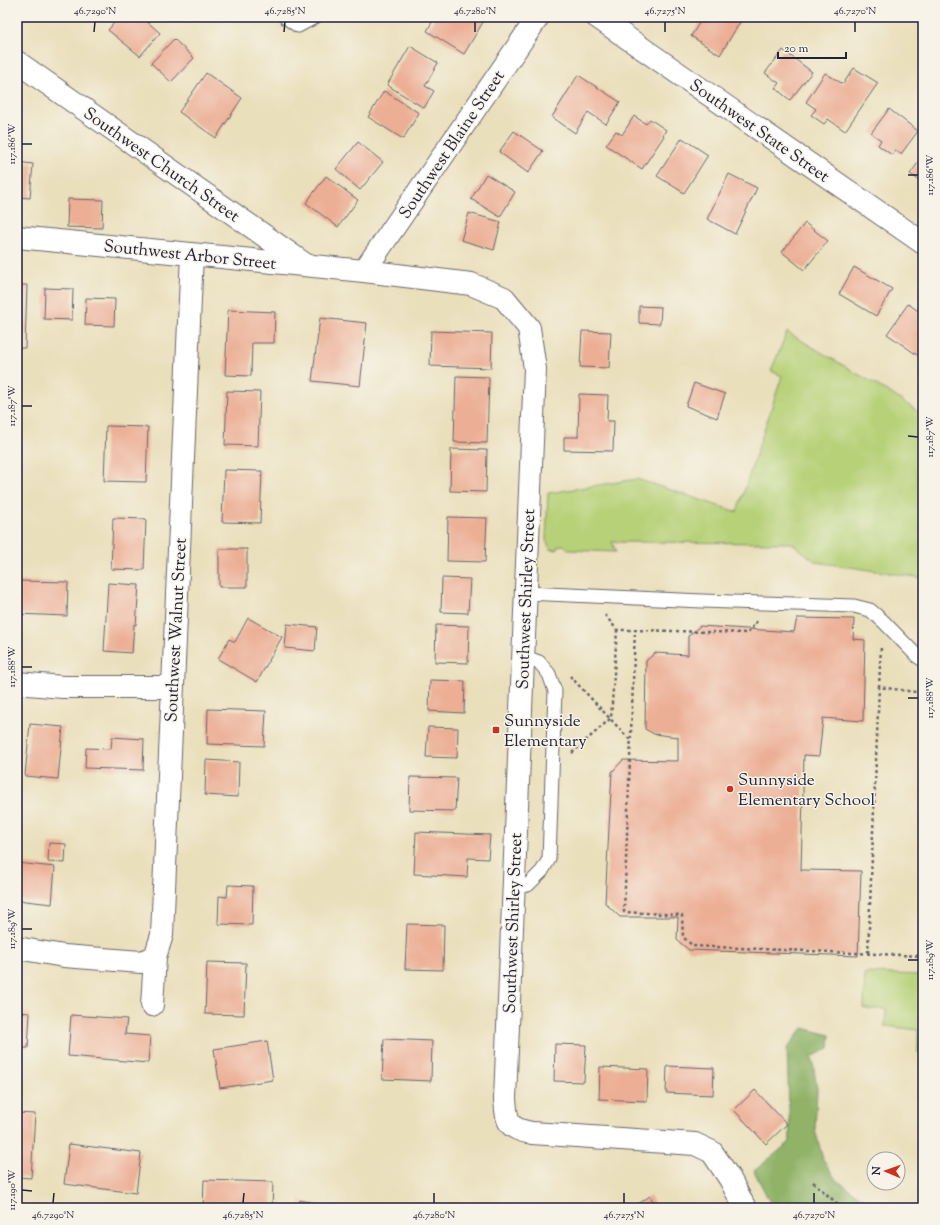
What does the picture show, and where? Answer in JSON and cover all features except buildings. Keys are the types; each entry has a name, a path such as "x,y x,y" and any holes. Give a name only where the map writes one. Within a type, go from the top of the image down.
{"street":[{"name":"Southwest Blaine Street","path":"364,271 538,17"},
{"name":"Southwest State Street","path":"597,17 923,243"},
{"name":"Southwest Church Street","path":"17,62 307,265"},
{"name":"Southwest Arbor Street","path":"17,236 364,271"},
{"name":"Southwest Walnut Street","path":"152,1005 155,957 162,935 192,254"},
{"name":"Southwest Shirley Street","path":"364,271 472,284 504,298 528,328 535,369 505,1099 507,1116 510,1124 517,1130 532,1133 695,1144 712,1152 730,1179 745,1208"},
{"path":"17,683 63,687 172,687"},
{"path":"17,948 64,956 141,962 155,957"}],"lane":[{"path":"285,17 298,26 315,17"},
{"path":"526,593 854,606 870,610 883,621 916,656 923,660"},
{"path":"513,888 528,885 542,871 549,859 555,691 549,674 539,662 523,656"}],"path":[{"path":"566,757 611,718 616,630 603,613"},
{"path":"616,630 748,633 756,621 764,621"},
{"path":"635,630 624,912 682,915 683,937 693,946 923,956"},
{"path":"868,953 881,646"},
{"path":"568,674 631,741"},
{"path":"879,687 923,693"},
{"path":"813,1182 842,1208"}],"green space":[{"path":"787,332 890,393 923,415 923,578 816,562 792,543 612,542 616,552 569,550 564,545 558,546 557,550 550,549 546,540 548,493 637,479 737,512 782,376 771,371"},
{"path":"865,973 923,975 923,1053 918,1053 918,1030 885,1026 886,1009 864,1009"},
{"path":"803,1028 830,1035 829,1048 812,1057 817,1089 815,1130 823,1159 836,1180 877,1208 773,1208 754,1171 790,1142 787,1048"}],"place":[{"name":"Sunnyside Elementary","path":"496,730"},
{"name":"Sunnyside Elementary School","path":"730,789"}]}
